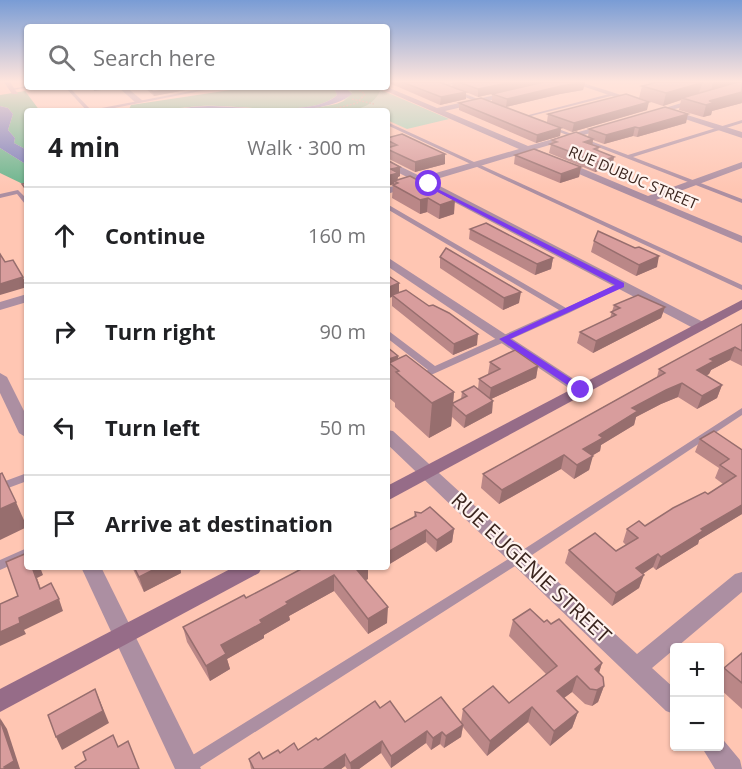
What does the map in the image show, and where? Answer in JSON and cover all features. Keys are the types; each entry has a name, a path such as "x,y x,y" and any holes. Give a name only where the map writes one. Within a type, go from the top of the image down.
{"street":[{"name":"RUE DUBUC STREET","path":"451,118 742,240"},
{"path":"687,118 742,135"},
{"path":"390,190 617,123"},
{"path":"390,165 700,326"},
{"path":"647,200 742,165"},
{"path":"390,263 581,390"},
{"path":"0,306 24,299"},
{"path":"390,492 742,304"},
{"path":"0,377 24,426"},
{"name":"RUE EUGENIE STREET","path":"390,438 670,698"},
{"path":"92,570 187,768"},
{"path":"0,701 246,570"},
{"path":"638,666 742,580"},
{"path":"717,751 731,769"}],"lane":[{"path":"525,118 533,121"},
{"path":"628,158 742,121"},
{"path":"390,124 742,288"},
{"path":"543,125 742,201"},
{"path":"0,196 18,192 24,199"},
{"path":"390,208 566,311"},
{"path":"406,383 622,285"},
{"path":"390,336 434,370"},
{"path":"187,768 519,558 742,411"},
{"path":"0,487 24,478"},
{"path":"0,565 24,554"}],"green space":[{"path":"12,118 24,118 24,148 14,143 15,138 8,130"},
{"path":"390,118 449,119 407,129 390,121"},
{"path":"0,148 24,163 24,185 0,173"}],"water":[{"path":"0,118 12,118 8,130 15,138 14,143 24,148 24,163 0,148"}],"building":[{"path":"495,118 534,118 561,128 537,135"},
{"path":"559,118 592,118 574,123"},
{"path":"627,118 674,118 606,135 589,129"},
{"path":"576,132 593,139 584,142 599,147 594,149 614,157 597,162 550,144 557,142 552,140"},
{"path":"402,134 445,154 415,162 390,150 390,147 397,145 390,142 390,137"},
{"path":"534,149 581,167 561,174 515,155"},
{"path":"390,162 400,167 391,169 398,173 390,175"},
{"path":"410,176 455,200 440,205 428,198 420,200 393,185 398,183 394,181"},
{"path":"486,223 553,258 537,264 470,229"},
{"path":"598,231 659,256 639,265 594,241"},
{"path":"446,248 521,292 504,298 440,257"},
{"path":"0,254 5,262 13,260 23,277 0,284"},
{"path":"390,277 399,283 390,287"},
{"path":"406,290 429,306 433,305 449,313 478,334 454,344 392,295"},
{"path":"638,295 665,307 596,341 580,332 616,315 611,312 620,308 614,305"},
{"path":"742,324 742,351 735,347 710,359 714,361 697,370 722,385 702,396 682,383 632,408 638,411 599,435 603,438 583,449 593,456 577,465 564,455 502,490 483,474 665,373 659,369"},
{"path":"390,349 398,356 390,359"},
{"path":"515,350 538,366 491,388 479,379 500,369 490,362"},
{"path":"406,355 454,392 432,403 396,372 399,371 390,363"},
{"path":"474,386 493,401 466,416 453,403 467,396 462,392"},
{"path":"714,431 742,450 742,505 701,529 703,531 661,557 658,554 636,568 644,575 616,593 569,550 595,533 616,551 638,538 627,529 639,521 645,526 673,508 705,492 708,494 736,476 720,465 729,459 700,439"},
{"path":"2,473 16,502 0,509 0,474"},
{"path":"430,507 454,529 437,540 426,530 390,551 390,529 416,516 415,512 421,513"},
{"path":"24,554 24,570 33,570 40,589 51,583 59,599 19,618 20,623 0,632 0,604 18,596 6,562"},
{"path":"136,570 153,570 139,577"},
{"path":"299,570 357,570 388,607 368,619 334,575 286,602 288,604 260,620 262,623 221,645 226,654 206,666 183,627 244,595 246,598"},
{"path":"530,609 544,622 547,620 551,624 559,619 602,663 595,669 603,677 604,686 597,690 590,689 577,676 557,691 578,712 554,731 532,707 490,741 463,709 493,686 509,703 557,666 513,620"},
{"path":"742,653 742,683 724,668"},
{"path":"95,689 103,711 56,737 48,715"},
{"path":"441,697 463,725 446,736 442,732 433,738 427,731 391,756 382,741 350,763 345,754 323,769 254,769 249,759 259,752 263,759 278,750 280,753 294,743 298,750 316,738 318,740 375,701 380,708 390,701 405,722"},
{"path":"0,720 14,761 4,767 5,769 0,769"},
{"path":"113,735 118,747 128,741 139,769 76,769 75,767 86,760 83,752"}],"route":[{"path":"429,184 622,285 504,339 581,390"}]}
